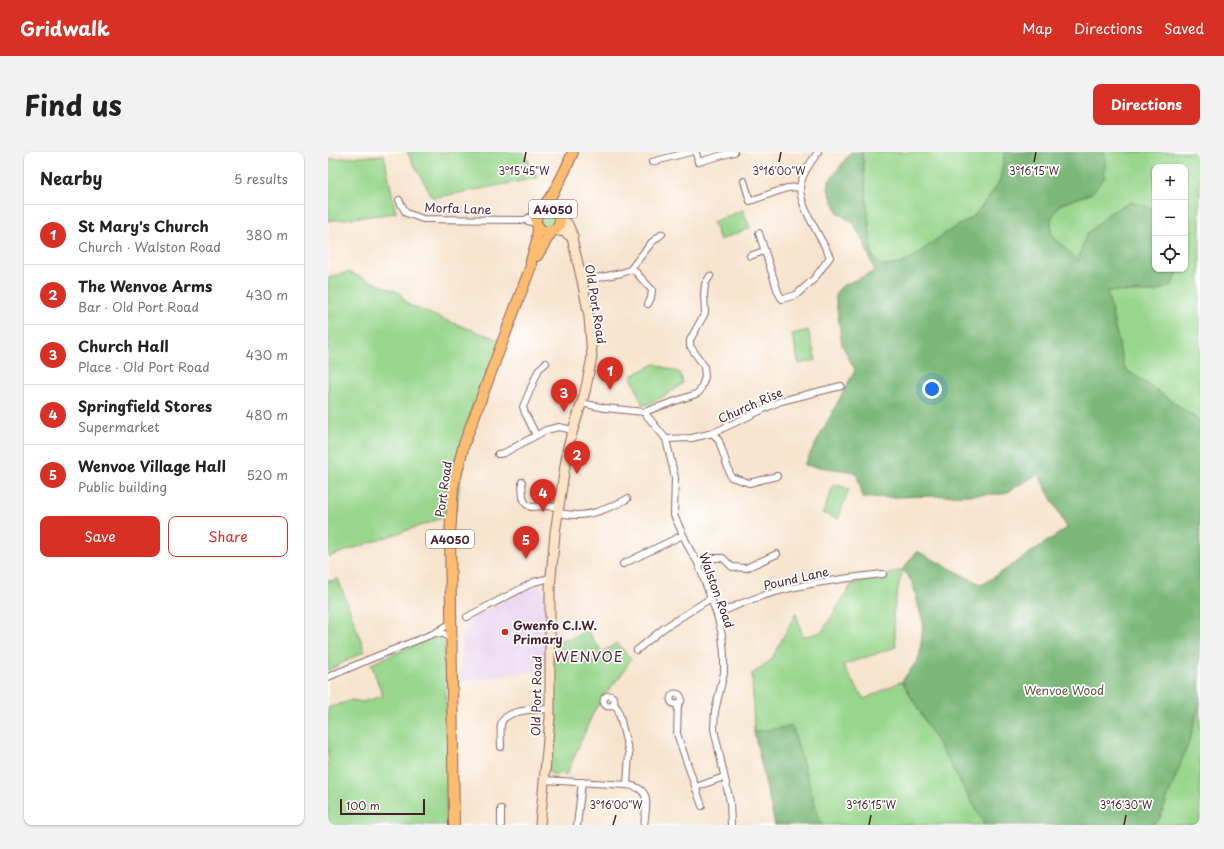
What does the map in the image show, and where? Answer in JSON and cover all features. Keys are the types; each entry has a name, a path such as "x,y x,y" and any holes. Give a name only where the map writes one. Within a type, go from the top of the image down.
{"main road":[{"name":"Port Road","path":"531,266 537,240 538,225 536,218 549,200 567,167 573,152"},
{"name":"Port Road","path":"454,825 451,624 451,518 453,487 466,438 531,266 553,230 559,224 558,199 566,175 567,167"},
{"name":"A4050","path":"539,212 548,208 554,210 558,214"},
{"name":"A4050","path":"538,225 544,231 553,230"}],"street":[{"path":"652,162 690,152"},
{"path":"696,152 698,162 734,152"},
{"path":"758,233 778,292 782,299 796,295 814,279 830,257 803,203 800,187 805,172 818,152"},
{"path":"744,181 750,201 787,188 800,187"},
{"name":"Morfa Lane","path":"399,200 406,213 423,219 525,220 538,225"},
{"path":"525,220 539,212"},
{"name":"Old Port Road","path":"540,825 550,709 550,578 568,446 582,403 590,368 592,346 590,323 572,238 573,236 568,224 558,214"},
{"path":"553,230 565,232 572,238"},
{"path":"582,281 621,273 632,268 652,242 662,234"},
{"path":"750,256 764,251"},
{"path":"632,268 652,290 652,298 648,304"},
{"path":"582,403 606,408 644,412 696,394 700,391 705,377 704,366 690,346 690,340 705,313 705,284 710,276"},
{"path":"536,436 524,413 523,407 540,368 546,363"},
{"name":"Church Rise","path":"666,439 692,438 713,433 780,402 841,386"},
{"name":"Walston Road","path":"644,412 666,439 675,478 674,516 698,563 711,598 722,635 724,673 715,711 714,729 730,802 731,825"},
{"path":"498,454 504,453 546,430 559,427 573,430"},
{"path":"713,433 719,440 731,477 749,483 777,476"},
{"path":"522,482 523,498 526,504 531,507 546,506 576,515 591,514 615,506 627,499"},
{"path":"623,564 683,535"},
{"path":"698,563 711,558 723,558 732,568 746,568 777,554"},
{"name":"Pound Lane","path":"717,616 734,606 786,590 847,578 883,574"},
{"path":"467,617 534,582 550,578"},
{"path":"637,650 664,628 711,598"},
{"path":"328,677 435,633 451,624"},
{"path":"435,633 444,634 452,640"},
{"path":"614,704 618,709 629,753 627,785"},
{"path":"678,704 677,734 702,806"},
{"path":"501,747 502,724 508,715 517,712 550,709"},
{"path":"696,787 724,777"},
{"path":"544,780 627,785 639,788 644,793 647,800 644,825"},
{"path":"577,825 582,782"},
{"path":"501,808 501,825"}],"shaded area":[{"name":"Gwenfo C.I.W. Primary","path":"533,586 540,586 546,595 546,669 461,682 462,637 467,623 471,619"}],"green space":[{"path":"407,152 523,152 538,178 433,198"},
{"name":"Wenvoe Wood","path":"851,152 862,152 872,255 879,264 885,266 901,264 912,258 944,234 973,217 993,192 1000,180 1005,152 1103,152 1105,158 1105,177 1092,193 1059,205 1051,219 1051,234 1078,261 1086,235 1108,214 1131,202 1152,208 1152,272 1178,272 1171,286 1155,292 1107,291 1124,368 1200,421 1200,702 1190,739 1159,820 1151,825 985,825 902,681 917,661 920,654 923,623 912,582 903,569 917,551 982,585 1067,528 1038,474 1004,494 863,498 856,472 804,465 855,370 842,345 835,294 842,286 875,271 863,241 853,223 838,213 828,190 829,181"},
{"path":"862,152 1005,152 1000,180 993,192 973,217 944,234 912,258 901,264 885,266 878,264 872,255"},
{"path":"1103,152 1200,152 1200,421 1124,368 1107,291 1155,292 1171,286 1178,272 1188,272 1188,164 1152,164 1152,208 1131,202 1086,235 1078,261 1051,234 1051,219 1059,205 1092,193 1105,158"},
{"path":"384,155 396,213 328,221 328,159"},
{"path":"743,210 750,228 720,240 713,222"},
{"path":"548,212 555,217 556,220 551,227 548,228 541,223 540,220 545,213"},
{"path":"348,272 400,293 407,304 505,342 469,437 456,511 437,520 328,557 328,278"},
{"path":"808,330 816,360 799,364 792,334"},
{"path":"655,364 680,373 683,383 665,396 643,406 631,376"},
{"path":"834,484 849,489 838,519 823,513"},
{"path":"903,569 893,614 896,647 843,665 864,699 902,681 985,825 821,825 792,726 754,732 752,674 771,660 796,613 803,637 822,632 852,584 878,578"},
{"path":"328,579 331,581 338,579 365,651 328,671"},
{"path":"587,630 602,652 617,643 631,659 622,674 606,693 594,711 566,776 560,772 557,775 554,775 548,771 553,641 572,638"},
{"path":"439,637 445,643 448,825 328,825 328,708 352,700 362,702 383,696 371,664 419,643"},
{"path":"1200,702 1200,825 1151,825 1159,820 1190,739"},
{"path":"792,726 821,825 775,825 754,732"}],"place":[{"name":"St Mary's Church","path":"610,390"},
{"name":"Church Hall","path":"564,412"},
{"name":"The Wenvoe Arms","path":"577,474"},
{"name":"Springfield Stores","path":"543,512"},
{"name":"Wenvoe Village Hall","path":"526,559"},
{"name":"Gwenfo C.I.W. Primary","path":"505,632"}],"district":[{"name":"WENVOE","path":"589,656"}]}
